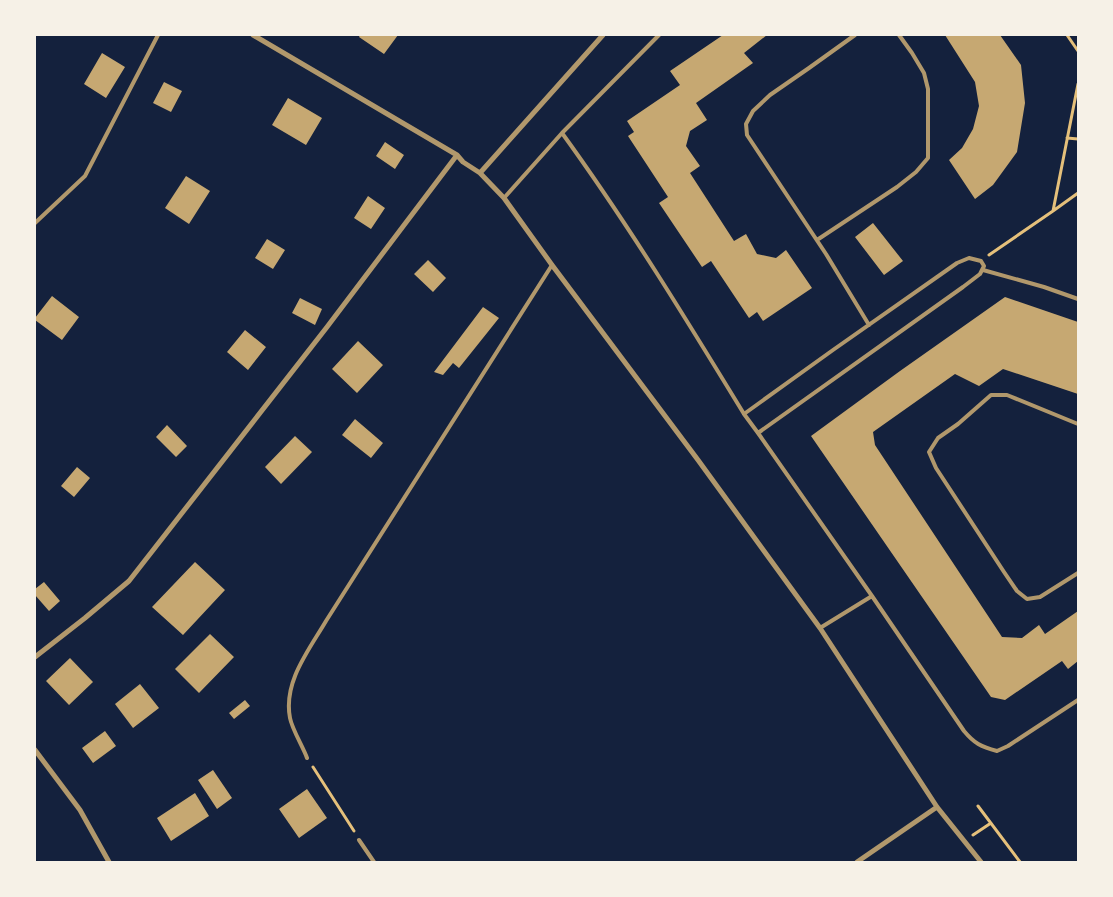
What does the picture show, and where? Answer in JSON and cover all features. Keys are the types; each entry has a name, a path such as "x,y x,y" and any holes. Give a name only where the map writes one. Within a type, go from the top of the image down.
{"street":[{"path":"253,35 457,155 463,162 480,173 504,198 820,628 938,807 981,862"},
{"path":"480,173 603,35"},
{"path":"35,657 129,581 327,327 457,155"},
{"path":"35,750 80,810 109,862"},
{"path":"857,862 938,807"}],"lane":[{"path":"35,223 85,176 158,35"},
{"path":"504,198 562,133 659,35"},
{"path":"856,35 770,95 753,111 746,124 747,136 817,240 868,325"},
{"path":"817,240 897,187 916,172 928,158 928,89 924,74 899,35"},
{"path":"562,133 596,180 647,258 744,414 973,742 997,752 1078,700"},
{"path":"744,414 957,262 969,258 981,261 984,266 980,274 758,433"},
{"path":"307,758 290,719 289,696 299,666 552,265"},
{"path":"982,270 1044,287 1078,299"},
{"path":"1078,424 1007,395 991,395 958,424 938,438 929,452 936,468 1004,572 1018,591 1027,599 1040,597 1078,572"},
{"path":"820,628 872,596"},
{"path":"359,840 374,862"}],"path":[{"path":"1067,35 1078,51"},
{"path":"1052,211 1078,84"},
{"path":"1067,138 1078,139"},
{"path":"981,261 1078,194"},
{"path":"307,758 359,840"},
{"path":"978,806 1020,862"},
{"path":"964,841 991,823"}],"building":[{"path":"360,35 398,35 384,54 359,37"},
{"path":"723,35 767,35 744,53 753,63 696,103 707,120 690,131 686,146 700,166 690,173 734,241 746,234 757,254 776,258 786,250 812,288 763,321 757,312 749,318 711,261 702,267 659,203 668,197 628,136 634,132 627,121 680,85 670,71"},
{"path":"945,35 1000,35 1021,65 1025,103 1017,152 993,185 975,199 949,160 962,148 973,129 979,106 975,82"},
{"path":"102,53 125,67 106,98 84,84"},
{"path":"164,82 182,91 171,112 153,103"},
{"path":"288,98 322,118 306,145 272,125"},
{"path":"385,142 404,155 395,169 376,156"},
{"path":"186,176 210,191 189,224 165,208"},
{"path":"368,196 385,208 371,229 354,218"},
{"path":"873,223 903,261 884,275 855,237"},
{"path":"267,239 285,250 273,269 255,258"},
{"path":"428,260 446,278 433,292 414,274"},
{"path":"52,296 79,317 62,340 35,320"},
{"path":"1005,297 1078,322 1078,394 1003,369 979,386 955,374 873,432 875,445 1002,637 1022,638 1039,625 1045,634 1078,611 1078,661 1068,669 1062,661 1005,700 991,697 811,436"},
{"path":"300,298 322,309 315,325 292,313"},
{"path":"483,307 499,318 459,368 453,363 443,375 434,372"},
{"path":"245,330 266,347 248,370 227,352"},
{"path":"358,341 383,365 357,393 332,369"},
{"path":"355,419 383,443 371,458 342,435"},
{"path":"167,425 187,446 176,457 156,437"},
{"path":"295,436 312,452 281,484 265,467"},
{"path":"77,467 90,478 74,497 61,486"},
{"path":"195,562 225,590 183,635 152,607"},
{"path":"44,582 60,601 49,611 35,595 35,589"},
{"path":"210,634 234,657 199,693 175,669"},
{"path":"70,658 93,682 69,705 46,681"},
{"path":"140,684 159,708 133,728 115,704"},
{"path":"245,700 250,706 234,719 229,713"},
{"path":"105,731 116,746 93,763 82,748"},
{"path":"213,770 232,798 217,809 198,780"},
{"path":"307,789 327,818 299,838 279,809"},
{"path":"195,793 209,816 171,841 157,818"}]}
